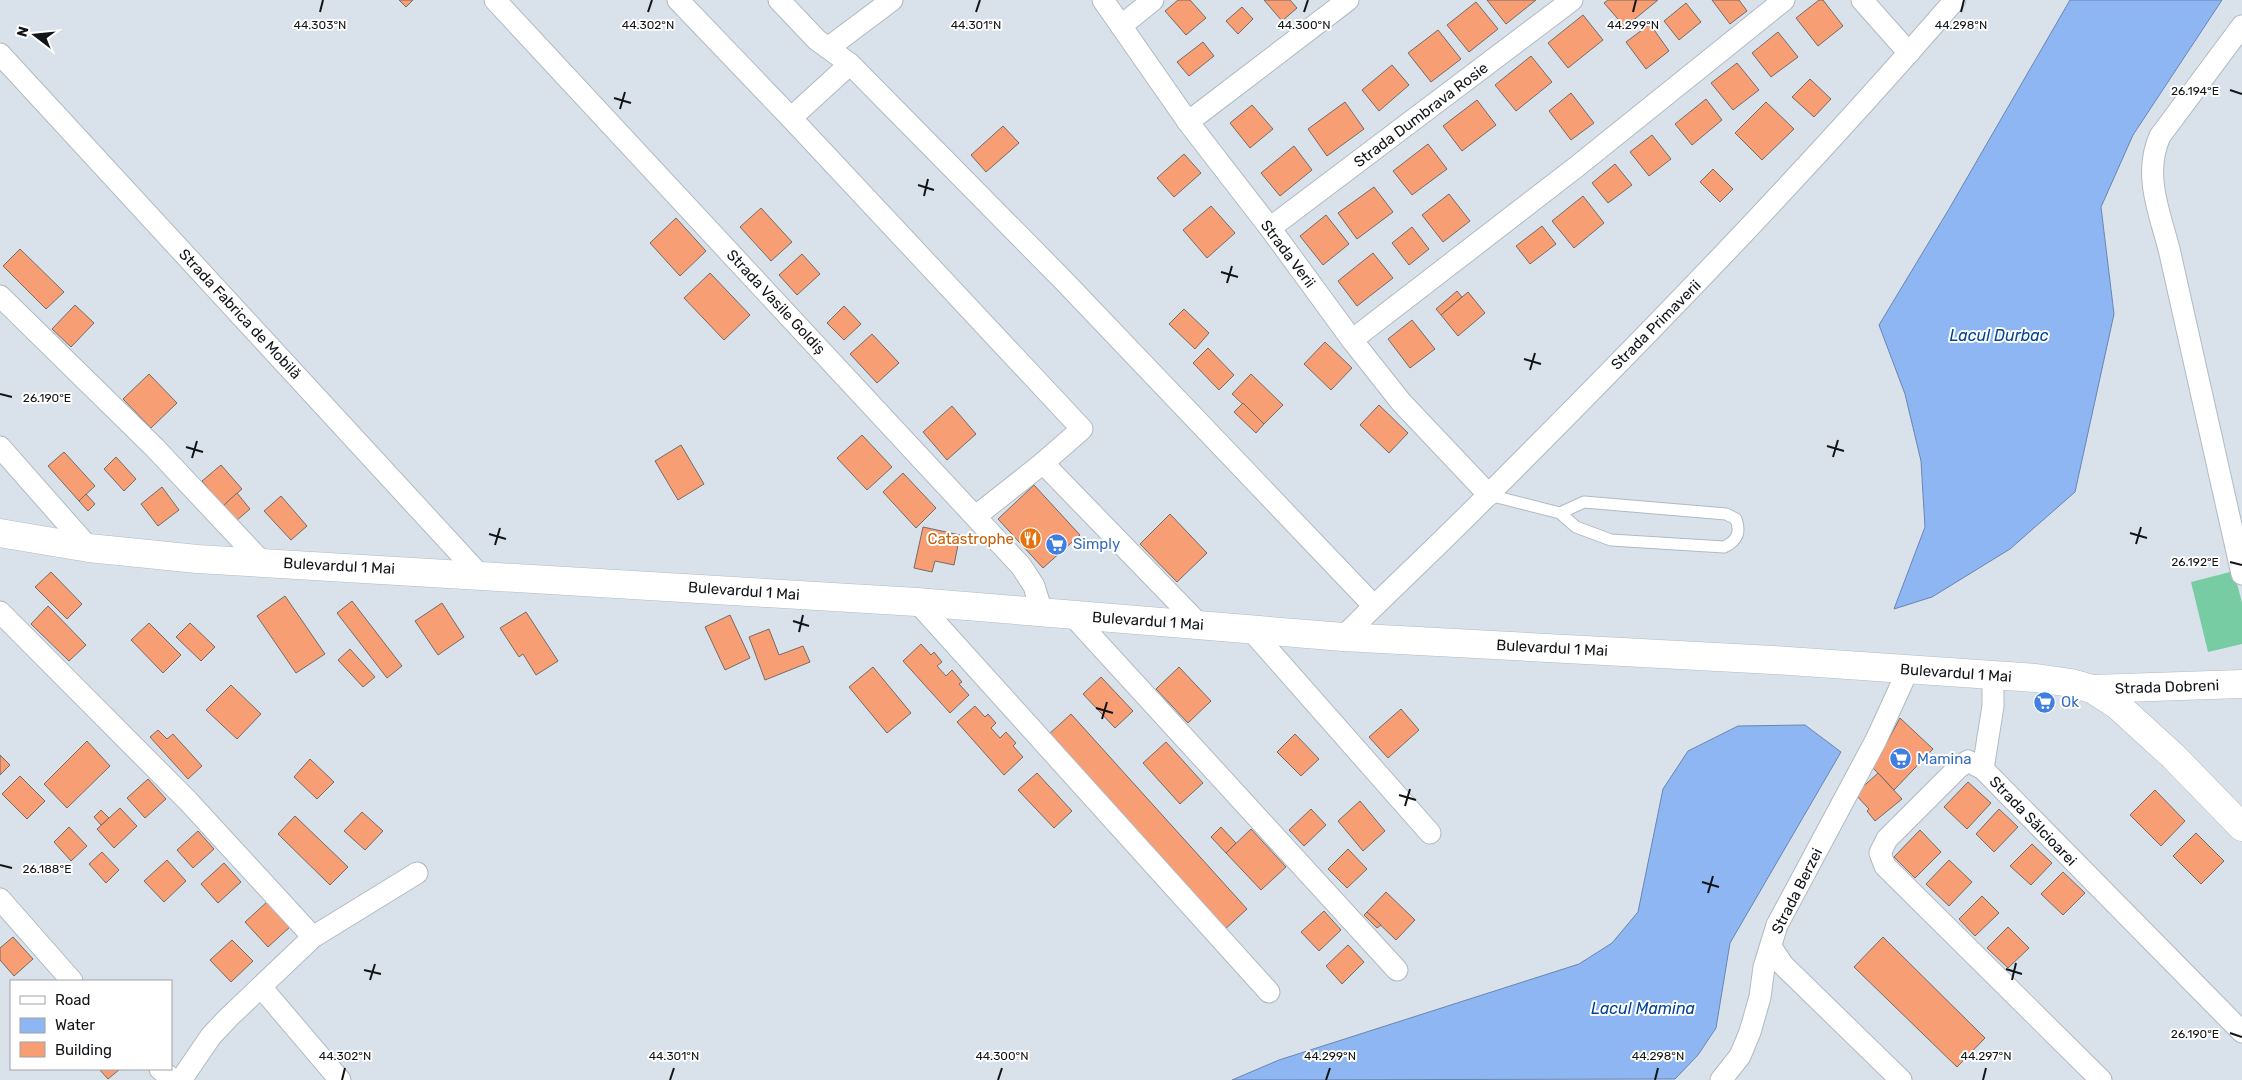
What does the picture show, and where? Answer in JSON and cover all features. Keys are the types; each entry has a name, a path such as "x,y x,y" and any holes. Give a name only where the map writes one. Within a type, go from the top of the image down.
{"main road":[{"name":"Bulevardul 1 Mai","path":"0,533 138,554 917,602 1343,637 1773,660 2045,679 2092,689 2117,705 2167,750 2242,826"},
{"name":"Strada Dobreni","path":"2092,689 2242,684"}],"street":[{"name":"Strada Vasile Goldiș","path":"495,0 1021,566 1034,586 1042,612"},
{"path":"678,0 1082,429 1043,463 976,516"},
{"path":"779,0 806,30 850,64 1057,274 1374,606"},
{"path":"828,48 892,0"},
{"name":"Strada Verii","path":"1103,0 1188,122 1270,228 1352,340 1401,402 1489,494"},
{"path":"1121,26 1153,0"},
{"path":"1188,122 1348,0"},
{"name":"Strada Dumbrava Rosie","path":"1270,228 1572,0"},
{"path":"1352,340 1576,168 1784,0"},
{"path":"1862,0 1909,53"},
{"name":"Strada Primaverii","path":"1343,637 1489,494 1705,276 1956,0"},
{"path":"2242,26 2160,136 2153,152 2152,172 2155,196 2172,259 2242,574"},
{"name":"Strada Fabrica de Mobilă","path":"0,54 479,574"},
{"path":"791,118 850,64"},
{"path":"0,296 155,448 262,562"},
{"path":"0,447 89,548"},
{"path":"1043,463 1200,625"},
{"path":"917,602 1269,992"},
{"path":"0,612 188,801 313,937"},
{"path":"1072,615 1397,970"},
{"path":"1250,629 1430,833"},
{"name":"Strada Berzei","path":"1901,1080 1783,965 1771,947 1777,925 1864,763 1908,670"},
{"path":"1983,769 1993,706 1993,675"},
{"name":"Strada Sălcioarei","path":"2101,1080 1886,866 1880,853 1887,839 1958,768 1968,761 1983,769 2242,1032"},
{"path":"181,1080 211,1036 228,1017 313,937 417,873"},
{"path":"0,899 71,980"},
{"path":"1721,1080 1740,1056 1750,1032 1760,997 1764,968 1771,947"},
{"path":"261,987 340,1080"},
{"path":"161,1070 173,1080"}],"lane":[{"path":"1489,494 1560,513 1576,527 1611,540 1724,547 1732,543 1738,536 1739,528 1736,519 1726,514 1584,502 1560,513"}],"green space":[{"path":"2234,571 2242,603 2242,644 2208,652 2191,582"}],"water":[{"name":"Lacul Durbac","path":"2070,0 2222,0 2133,135 2101,207 2114,314 2075,492 2010,549 1932,597 1894,609 1925,527 1921,461 1905,394 1879,325 1949,209"},
{"name":"Lacul Mamina","path":"1805,725 1841,752 1730,943 1716,1028 1698,1055 1675,1079 1232,1080 1279,1060 1579,964 1612,943 1638,912 1663,789 1688,751 1738,726"}],"building":[{"path":"399,0 413,0 406,7"},
{"path":"1178,0 1190,0 1206,18 1186,35 1165,11"},
{"path":"1264,0 1290,0 1297,8 1282,21"},
{"path":"1487,0 1536,0 1506,24"},
{"path":"1608,0 1658,0 1625,27 1604,3"},
{"path":"1712,0 1739,0 1747,11 1730,24"},
{"path":"1819,0 1823,0 1843,26 1818,46 1796,18"},
{"path":"1476,2 1498,29 1469,52 1447,25"},
{"path":"1686,3 1701,22 1679,40 1664,21"},
{"path":"1242,7 1253,19 1238,34 1226,21"},
{"path":"1583,15 1603,40 1568,68 1548,43"},
{"path":"1650,24 1669,51 1646,69 1626,42"},
{"path":"1438,30 1461,59 1431,82 1408,53"},
{"path":"1778,32 1798,57 1771,77 1752,53"},
{"path":"1203,42 1214,56 1189,76 1177,62"},
{"path":"1531,56 1552,82 1516,111 1495,85"},
{"path":"1737,63 1759,90 1733,110 1711,83"},
{"path":"1392,65 1409,85 1379,111 1362,90"},
{"path":"1810,79 1831,99 1814,117 1792,97"},
{"path":"1571,93 1594,123 1571,140 1549,111"},
{"path":"1706,99 1722,120 1692,145 1675,124"},
{"path":"1477,100 1496,125 1462,151 1443,126"},
{"path":"1345,102 1364,129 1327,156 1308,129"},
{"path":"1766,102 1794,129 1762,160 1735,133"},
{"path":"1252,105 1273,129 1250,148 1230,123"},
{"path":"1003,126 1019,143 986,172 971,155"},
{"path":"1652,135 1671,159 1649,176 1630,152"},
{"path":"1428,144 1447,169 1412,195 1393,171"},
{"path":"1294,146 1312,170 1280,196 1261,173"},
{"path":"1184,154 1201,173 1174,197 1157,178"},
{"path":"1615,164 1632,185 1608,203 1592,183"},
{"path":"1713,169 1733,189 1720,202 1700,182"},
{"path":"1374,187 1393,212 1357,239 1338,213"},
{"path":"1449,194 1470,221 1443,242 1422,215"},
{"path":"1583,196 1604,223 1574,248 1552,221"},
{"path":"1211,206 1235,233 1207,258 1183,230"},
{"path":"761,208 792,242 771,261 740,227"},
{"path":"1326,215 1349,244 1323,265 1300,236"},
{"path":"676,218 706,251 680,276 650,243"},
{"path":"1542,226 1556,244 1530,264 1516,246"},
{"path":"1412,227 1429,249 1409,265 1392,243"},
{"path":"20,249 64,292 46,309 3,266"},
{"path":"1373,253 1393,278 1357,306 1338,281"},
{"path":"802,254 820,274 797,295 779,275"},
{"path":"710,273 750,315 724,340 684,298"},
{"path":"1457,291 1462,297 1441,315 1436,309"},
{"path":"1468,292 1485,313 1458,336 1441,315"},
{"path":"75,305 94,323 71,347 52,329"},
{"path":"844,306 861,324 844,340 827,323"},
{"path":"1184,309 1209,333 1195,349 1169,324"},
{"path":"1412,320 1435,349 1410,368 1388,339"},
{"path":"872,334 899,363 877,383 850,354"},
{"path":"1325,342 1352,368 1331,390 1304,364"},
{"path":"1208,348 1234,375 1219,390 1193,363"},
{"path":"149,374 177,403 151,428 123,399"},
{"path":"1251,374 1283,405 1264,424 1232,394"},
{"path":"1243,403 1264,424 1256,433 1234,412"},
{"path":"1379,405 1408,433 1389,453 1360,425"},
{"path":"952,406 976,434 947,460 923,432"},
{"path":"862,435 892,467 867,490 837,458"},
{"path":"681,445 704,484 678,500 655,461"},
{"path":"64,452 95,486 79,501 48,466"},
{"path":"116,457 136,479 124,491 104,469"},
{"path":"221,465 242,489 223,506 202,481"},
{"path":"903,473 936,508 916,528 883,492"},
{"path":"1034,485 1080,535 1043,568 998,519"},
{"path":"162,487 179,510 158,526 141,504"},
{"path":"237,493 250,509 236,521 223,506"},
{"path":"86,494 95,504 88,511 79,501"},
{"path":"281,496 307,526 291,540 264,511"},
{"path":"1170,514 1207,553 1177,582 1140,544"},
{"path":"923,527 960,535 954,565 935,561 932,572 914,568"},
{"path":"51,572 82,604 67,619 35,587"},
{"path":"285,596 325,654 296,673 257,616"},
{"path":"352,601 402,666 387,678 337,613"},
{"path":"442,603 464,637 438,655 415,621"},
{"path":"48,606 86,645 69,661 31,624"},
{"path":"526,612 558,661 536,675 523,654 519,657 500,628"},
{"path":"730,615 750,658 725,670 705,627"},
{"path":"149,623 181,655 163,673 131,640"},
{"path":"190,623 215,647 201,661 176,637"},
{"path":"769,629 779,655 803,646 810,662 765,680 749,637"},
{"path":"921,644 931,655 934,652 942,662 937,666 946,676 952,670 962,682 959,684 969,695 950,713 903,661"},
{"path":"350,649 375,677 363,687 338,660"},
{"path":"873,667 911,713 887,733 849,687"},
{"path":"1179,667 1211,701 1188,723 1156,689"},
{"path":"1101,677 1133,711 1115,728 1083,694"},
{"path":"231,685 261,714 237,739 206,710"},
{"path":"975,706 985,717 988,714 996,723 991,728 1000,738 1006,732 1016,743 1013,746 1023,757 1004,775 957,722"},
{"path":"1401,709 1419,730 1388,758 1369,737"},
{"path":"1071,714 1247,909 1223,931 1047,736"},
{"name":"Mamina","path":"1900,718 1933,749 1894,790 1873,768"},
{"path":"158,730 167,739 173,734 202,766 188,779 150,737"},
{"path":"1295,734 1319,759 1301,776 1277,752"},
{"path":"87,741 110,766 67,808 44,784"},
{"path":"1166,742 1203,783 1180,804 1143,763"},
{"path":"0,755 10,765 0,775"},
{"path":"310,759 334,782 317,799 294,777"},
{"path":"1037,773 1072,811 1054,828 1018,790"},
{"path":"1878,773 1902,799 1875,821 1867,811 1869,809 1855,794"},
{"path":"20,776 45,801 27,819 2,794"},
{"path":"148,779 166,799 145,818 127,798"},
{"path":"1968,782 1991,803 1967,829 1944,807"},
{"path":"2155,790 2185,821 2161,846 2130,815"},
{"path":"1360,801 1385,831 1363,851 1338,821"},
{"path":"120,808 137,826 114,848 97,829"},
{"path":"1311,809 1326,825 1304,846 1289,830"},
{"path":"1999,809 2018,827 1994,852 1976,834"},
{"path":"101,810 109,818 101,825 94,817"},
{"path":"362,812 383,831 365,850 344,831"},
{"path":"295,816 348,867 330,885 278,834"},
{"path":"69,827 87,846 71,861 54,842"},
{"path":"1221,827 1236,843 1226,853 1211,837"},
{"path":"1251,829 1286,867 1261,890 1226,853"},
{"path":"1920,830 1941,852 1915,878 1894,857"},
{"path":"198,831 214,849 193,868 177,850"},
{"path":"2196,833 2224,861 2201,884 2173,856"},
{"path":"2032,844 2052,863 2031,885 2010,866"},
{"path":"1348,849 1367,869 1347,888 1328,869"},
{"path":"102,852 119,870 106,883 89,864"},
{"path":"167,860 186,881 164,902 144,881"},
{"path":"1949,860 1972,882 1949,906 1926,884"},
{"path":"224,863 241,882 218,903 201,884"},
{"path":"2063,872 2085,893 2063,915 2041,894"},
{"path":"1386,892 1415,920 1396,940 1367,912"},
{"path":"1982,896 1999,913 1975,936 1959,919"},
{"path":"268,901 291,926 268,947 245,922"},
{"path":"1324,911 1341,930 1319,951 1301,932"},
{"path":"1367,912 1381,925 1377,928 1364,915"},
{"path":"2008,927 2029,948 2008,968 1987,948"},
{"path":"13,937 33,959 14,976 0,960 0,948"},
{"path":"1883,937 1985,1038 1957,1067 1854,967"},
{"path":"232,940 253,961 231,982 210,960"},
{"path":"1348,945 1364,962 1342,984 1326,966"},
{"path":"100,1070 119,1070 108,1079"}],"place":[{"name":"Catastrophe","path":"1030,539"},
{"name":"Simply","path":"1057,544"},
{"name":"Ok","path":"2045,702"},
{"name":"Mamina","path":"1901,759"}]}
